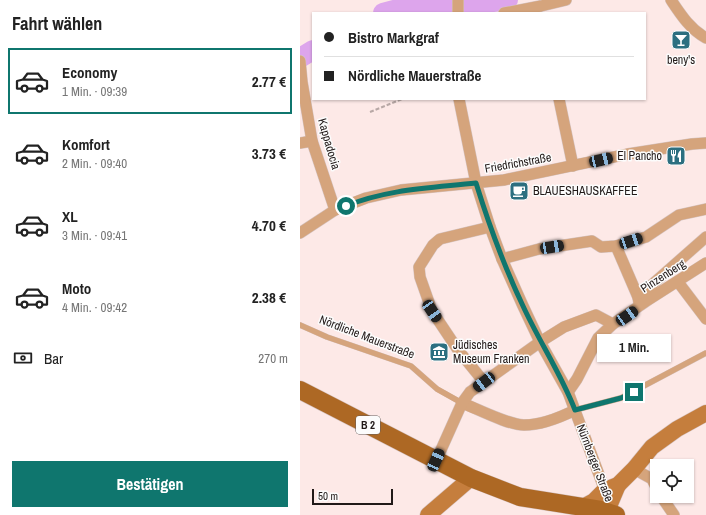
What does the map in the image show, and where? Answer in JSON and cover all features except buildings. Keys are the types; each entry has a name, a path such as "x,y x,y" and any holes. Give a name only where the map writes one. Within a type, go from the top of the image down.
{"main road":[{"name":"B 2","path":"300,390 472,478 520,497 581,508 609,505"},
{"path":"609,505 634,469 652,447 677,429 706,412"},
{"path":"428,515 472,478"}],"street":[{"path":"458,0 458,12"},
{"path":"516,12 541,10 566,0"},
{"path":"671,0 686,22 695,31 706,38"},
{"name":"Kappadocia","path":"300,61 312,141 336,210"},
{"name":"Nürnberger Straße","path":"459,100 476,183 502,260 540,342 568,392 609,505"},
{"path":"559,100 573,166"},
{"path":"300,143 312,141"},
{"name":"Friedrichstraße","path":"300,233 336,210 366,198 401,190 504,180 628,154 706,143"},
{"path":"502,260 539,249 592,241 601,247 616,246 646,237 679,215 706,209"},
{"path":"484,382 458,350 432,311 420,277 419,268 433,245 440,239 490,227"},
{"path":"616,246 639,302 706,237"},
{"name":"Pinzenberg","path":"568,392 577,379 598,338 639,302 648,300 706,264"},
{"path":"678,282 706,319"},
{"path":"436,460 462,403 470,392 516,358 564,327 596,315 614,324"},
{"name":"Nördliche Mauerstraße","path":"462,403 522,426 541,424 575,410"},
{"path":"634,469 650,478"},
{"path":"666,503 674,515"}],"lane":[{"name":"Nördliche Mauerstraße","path":"300,326 411,366 437,389 462,403"},
{"name":"Nördliche Mauerstraße","path":"575,410 621,398 706,353"}],"path":[{"path":"370,112 400,100"}],"waterway":[{"path":"387,12 412,5 470,5 508,0"},
{"path":"300,58 312,51"}],"place":[{"name":"beny's","path":"681,40"},
{"name":"El Pancho","path":"676,156"},
{"name":"BLAUESHAUSKAFFEE","path":"519,191"},
{"name":"Jüdisches Museum Franken","path":"439,352"}],"route":[{"path":"346,206 366,198 401,190 476,183 502,260 540,342 568,392 575,410 621,398 634,392"}]}
